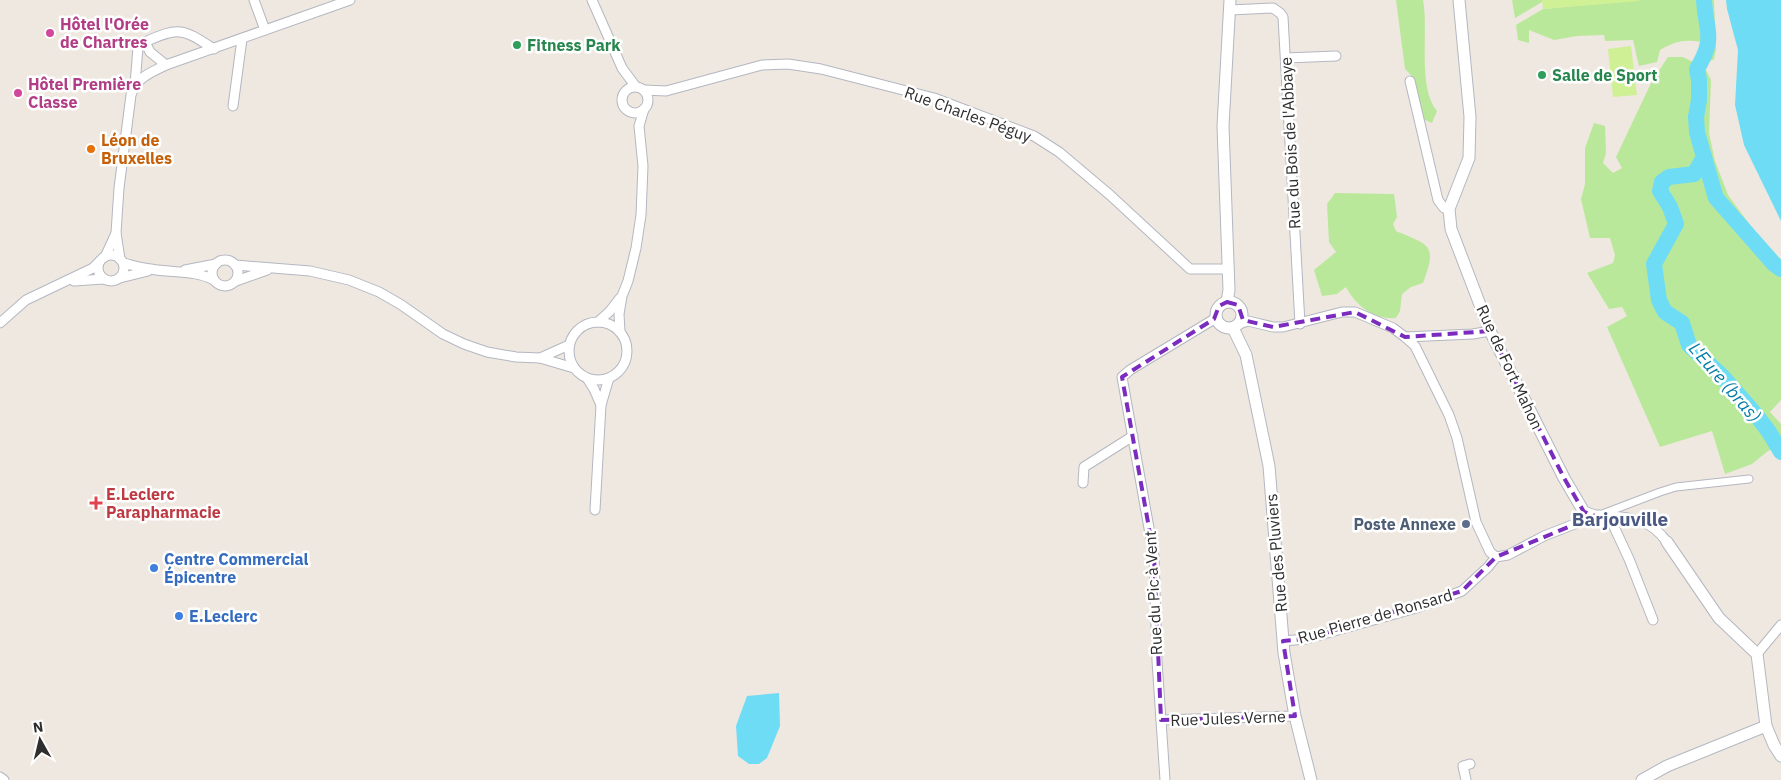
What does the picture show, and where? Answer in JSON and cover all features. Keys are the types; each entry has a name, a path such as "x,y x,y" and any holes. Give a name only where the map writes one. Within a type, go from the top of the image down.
{"street":[{"path":"254,0 265,30"},
{"path":"135,85 144,75 166,65 350,0"},
{"path":"587,378 602,380 610,378 620,370 626,359 626,345 620,332 619,314 622,296 636,248 641,215 643,166 639,126 648,98 622,68 592,0"},
{"path":"1410,81 1438,200 1444,208 1449,210 1469,158 1470,117 1459,0"},
{"path":"1227,302 1229,290 1223,126 1230,5"},
{"name":"Rue du Bois de l'Abbaye","path":"1230,5 1273,8 1283,18 1300,324"},
{"path":"120,278 124,272 116,233 138,48 141,43 162,34 181,32 191,34 214,49"},
{"path":"233,106 242,39"},
{"path":"145,42 150,52 166,65"},
{"path":"1286,58 1336,56"},
{"name":"Rue Charles Péguy","path":"646,106 666,91 762,65 788,64 821,69 934,98 1034,136 1059,152 1110,195 1190,269 1227,269"},
{"path":"622,68 624,92 622,103 639,126"},
{"path":"624,92 630,88 640,88"},
{"name":"Rue Charles Péguy","path":"640,88 666,91"},
{"path":"628,111 635,113 646,106"},
{"name":"Rue de Fort Mahon","path":"1449,210 1451,229 1490,331 1564,478 1584,512 1595,516"},
{"path":"104,278 98,269 116,233"},
{"path":"0,323 26,300 93,268 103,259 114,256 122,261 153,270 180,271 206,276 224,286 255,273 274,268"},
{"path":"180,271 227,260 235,265 319,272 349,280 379,292 443,334 464,344 497,354 540,358 574,368 587,378 601,405"},
{"path":"214,280 212,272 216,264"},
{"path":"235,265 238,273 236,281"},
{"path":"66,282 104,278 114,281 153,270"},
{"path":"598,322 622,296"},
{"path":"1236,326 1243,316 1241,308 1235,303 1227,302 1219,306 1216,318 1224,327 1236,326 1248,321 1272,327 1283,327 1342,312 1355,312 1393,328 1405,337 1415,346 1449,414 1457,438 1476,522 1490,552 1496,557"},
{"name":"Rue du Pic à Vent","path":"1165,780 1157,661 1154,556 1122,377 1130,370 1216,318"},
{"path":"574,368 568,353 569,345 576,331 590,323 598,322 610,325 620,332"},
{"name":"Rue des Pluviers","path":"1236,326 1246,355 1269,466 1285,661 1295,716 1311,780"},
{"path":"1405,337 1473,334 1490,331"},
{"path":"540,358 569,345"},
{"path":"595,510 601,405 610,378"},
{"path":"1084,483 1084,467 1133,436"},
{"path":"1595,516 1676,487 1749,479"},
{"path":"1595,516 1631,517 1652,526 1667,542 1719,618 1757,654 1766,726 1781,756"},
{"name":"Rue Pierre de Ronsard","path":"1283,641 1315,637 1416,608 1462,591 1496,557 1508,555 1544,536 1595,516"},
{"path":"1609,516 1629,559 1653,620"},
{"path":"1757,654 1781,625"},
{"name":"Rue Jules Verne","path":"1161,720 1295,716"},
{"path":"1642,780 1655,777 1766,726"},
{"path":"1466,780 1463,766 1470,764"},
{"path":"0,777 4,780"}],"highlighted area":[{"path":"1227,302 1238,305 1243,320 1273,327 1355,312 1405,337 1490,331 1564,478 1584,512 1595,516 1496,557 1462,591 1306,639 1283,641 1295,716 1161,720 1154,556 1122,377 1214,319 1219,306"}],"green space":[{"path":"1396,0 1423,0 1425,12 1425,73 1431,101 1437,111 1432,123 1423,119 1414,78 1405,69"},
{"path":"1512,0 1542,0 1542,2 1515,18"},
{"path":"1542,0 1639,0 1639,1 1543,9"},
{"path":"1639,0 1714,0 1716,49 1714,59 1709,62 1701,42 1695,41 1684,41 1670,45 1660,50 1657,62 1639,66 1633,40 1605,41 1604,35 1577,36 1554,40 1529,30 1529,43 1518,40 1516,25 1543,9"},
{"path":"1631,46 1637,95 1613,97 1608,49"},
{"path":"1668,57 1683,57 1693,62 1694,76 1703,64 1711,80 1709,133 1715,161 1728,195 1750,225 1781,260 1781,400 1770,412 1781,424 1781,447 1768,451 1752,464 1725,474 1712,431 1660,447 1607,327 1627,316 1622,307 1609,309 1587,273 1613,263 1615,255 1610,238 1590,238 1581,199 1585,184 1585,148 1594,123 1605,126 1606,153 1603,163 1613,173 1622,168 1616,157 1652,81"},
{"path":"1335,193 1394,194 1397,217 1393,224 1396,231 1423,243 1428,248 1430,260 1423,283 1411,287 1402,294 1400,311 1396,318 1380,317 1366,310 1360,306 1346,287 1337,294 1322,296 1314,270 1336,252 1329,242 1327,204"}],"water":[{"path":"1726,0 1781,0 1781,221 1744,145 1735,105 1738,50"},
{"path":"779,693 780,726 767,758 759,764 749,764 738,756 736,726 747,696"}],"waterway":[{"name":"L'Eure (bras)","path":"1704,0 1708,42 1697,69 1699,100 1696,117 1697,132 1704,157 1694,174 1669,177 1662,182 1660,191 1670,207 1676,224 1654,264 1659,300 1665,312 1682,323 1689,345 1722,376 1757,416 1781,452"},
{"path":"1704,157 1716,198 1774,264 1781,269"}],"place":[{"name":"Hôtel l'Orée de Chartres","path":"50,33"},
{"name":"Fitness Park","path":"517,45"},
{"name":"Salle de Sport","path":"1542,75"},
{"name":"Hôtel Première Classe","path":"18,93"},
{"name":"Léon de Bruxelles","path":"91,149"},
{"name":"E.Leclerc Parapharmacie","path":"96,503"},
{"name":"Poste Annexe","path":"1466,524"},
{"name":"Centre Commercial Épicentre","path":"154,568"},
{"name":"E.Leclerc","path":"179,616"}],"district":[{"name":"Barjouville","path":"1620,519"}]}
